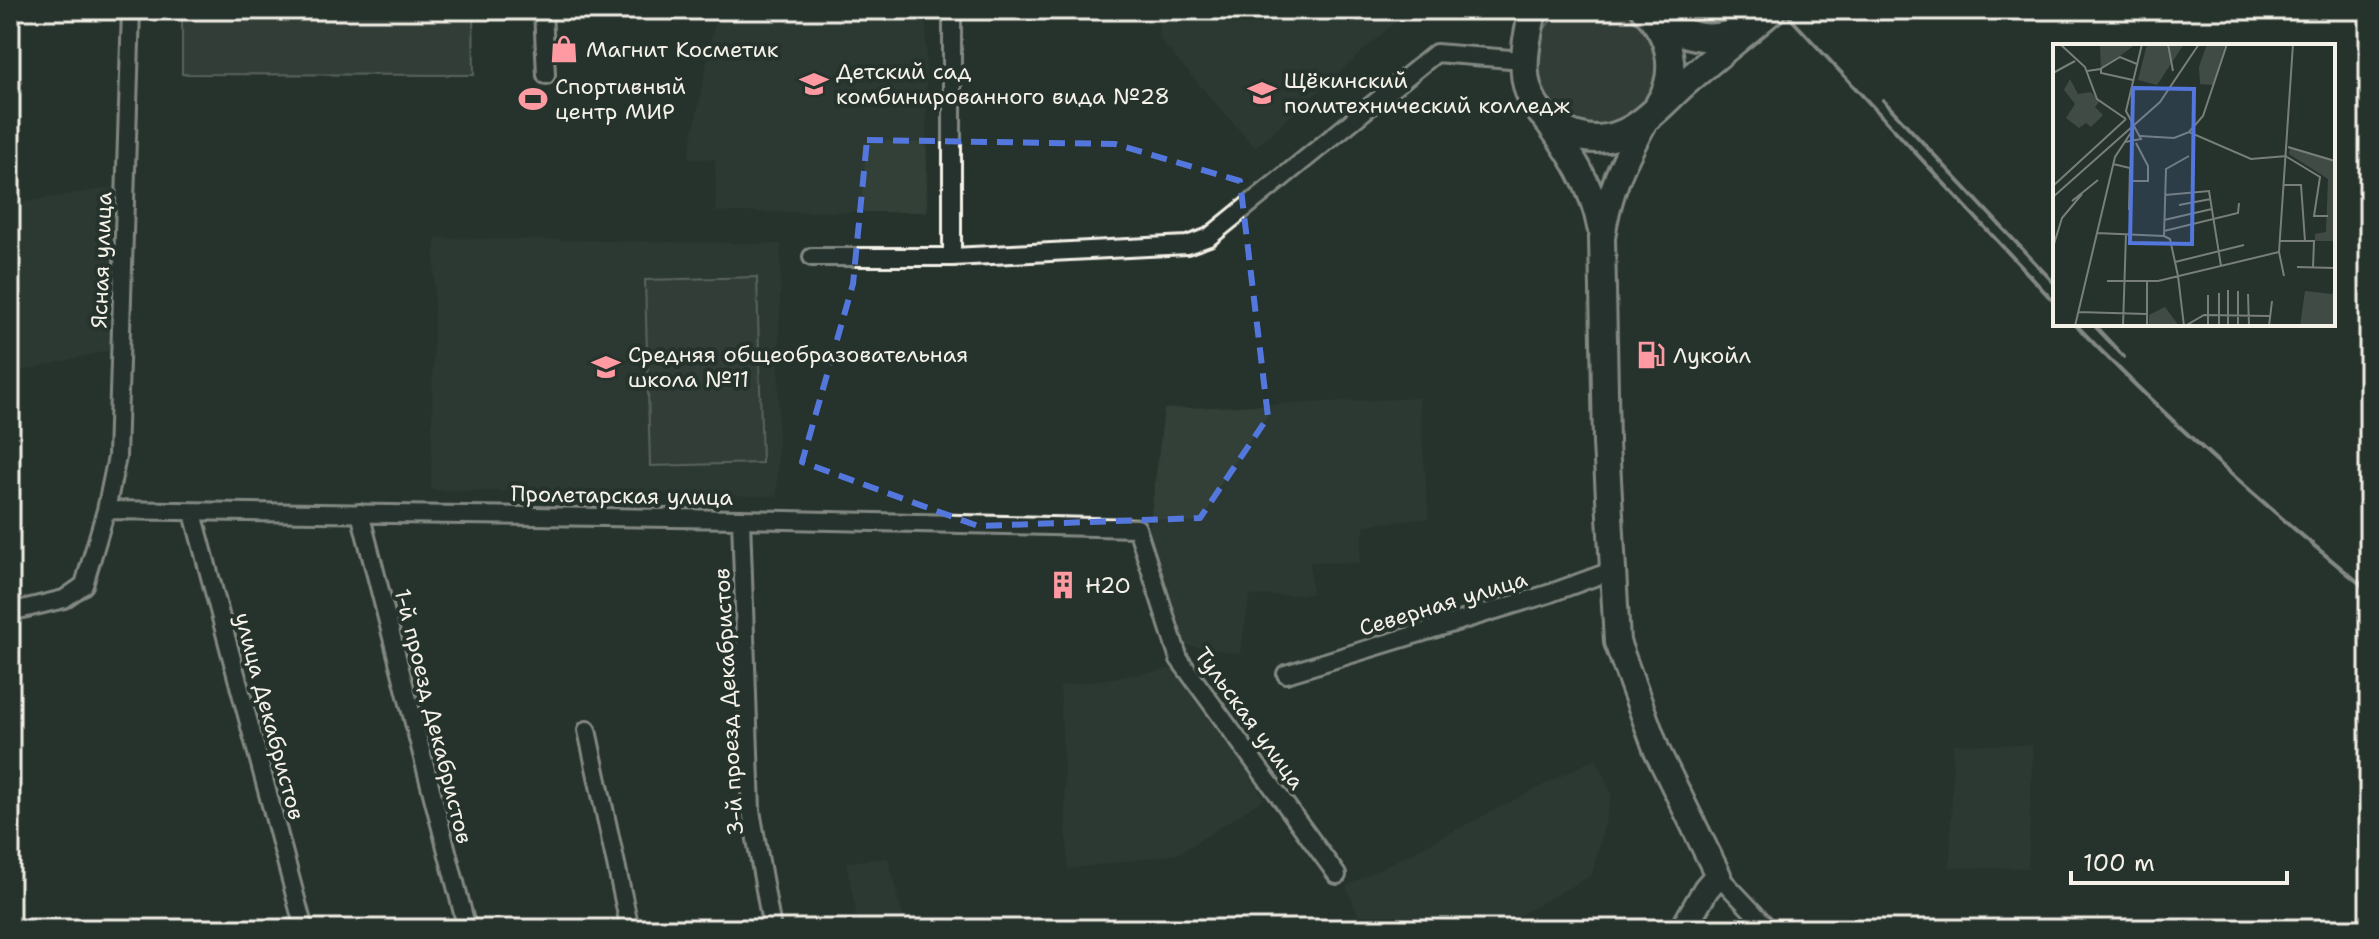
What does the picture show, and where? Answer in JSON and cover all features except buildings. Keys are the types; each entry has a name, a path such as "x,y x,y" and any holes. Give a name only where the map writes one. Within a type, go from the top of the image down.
{"main road":[{"path":"1533,10 1525,52 1527,88 1541,113 1564,131 1591,139 1620,135 1650,116 1763,18"},
{"path":"1525,52 1531,32 1548,10"},
{"path":"1649,14 1690,37 1710,39 1727,37 1763,18"},
{"path":"1649,14 1661,29 1670,56 1668,85 1650,116"}],"street":[{"name":"Ясная улица","path":"10,612 64,599 84,585 106,510 117,457 131,10"},
{"path":"543,10 546,75"},
{"path":"952,10 952,257"},
{"path":"812,257 952,257 1187,245 1209,237 1436,53 1525,52"},
{"path":"1541,113 1565,146 1589,189 1602,238"},
{"path":"1650,116 1612,186 1602,238 1611,571 1617,642 1657,751 1718,875 1769,929"},
{"name":"Пролетарская улица","path":"106,510 1137,528"},
{"name":"улица Декабристов","path":"193,513 304,929"},
{"name":"1-й проезд Декабристов","path":"360,513 467,929"},
{"name":"3-й проезд Декабристов","path":"741,519 751,811 772,929"},
{"name":"Тульская улица","path":"1137,528 1179,659 1337,875"},
{"name":"Северная улица","path":"1286,674 1548,594 1611,571"},
{"path":"587,730 630,929"},
{"path":"1683,929 1706,889 1718,875"}],"highlighted area":[{"path":"867,140 1115,144 1240,181 1268,417 1200,518 978,526 802,462 853,284"}],"shaded area":[{"path":"182,10 473,10 474,75 182,74"},
{"name":"Детский сад комбинированного вида №28","path":"717,10 926,10 927,212 716,212 715,159 688,159"},
{"name":"Щёкинский политехнический колледж","path":"1160,10 1409,10 1255,148 1159,39"},
{"path":"1563,10 1631,10 1646,23 1662,70 1648,105 1605,130 1568,123 1535,85 1539,43 1546,26"},
{"path":"114,187 110,350 10,374 10,204"},
{"name":"Средняя общеобразовательная школа №11","path":"435,238 781,244 777,496 431,490"},
{"path":"757,277 762,463 650,466 645,280"},
{"path":"1419,398 1429,518 1365,525 1359,563 1310,562 1312,594 1250,596 1240,654 1180,644 1149,530 1164,409"},
{"path":"1184,667 1264,799 1178,854 1068,869 1060,686"},
{"path":"1953,744 2033,745 2028,868 1950,868"},
{"path":"1596,758 1612,794 1592,875 1495,929 1364,929 1346,886"},
{"path":"888,858 906,929 859,929 846,862"}],"railway":[{"path":"1783,10 2053,301"},
{"path":"1883,100 2053,282"},
{"path":"2077,326 2218,462 2369,591"},
{"path":"2095,326 2124,357"}],"place":[{"name":"Магнит Косметик","path":"564,49"},
{"name":"Детский сад комбинированного вида №28","path":"814,84"},
{"name":"Щёкинский политехнический колледж","path":"1262,93"},
{"name":"Спортивный центр МИР","path":"533,99"},
{"name":"Лукойл","path":"1651,355"},
{"name":"Средняя общеобразовательная школа №11","path":"606,367"},
{"name":"Н2О","path":"1063,585"}]}
